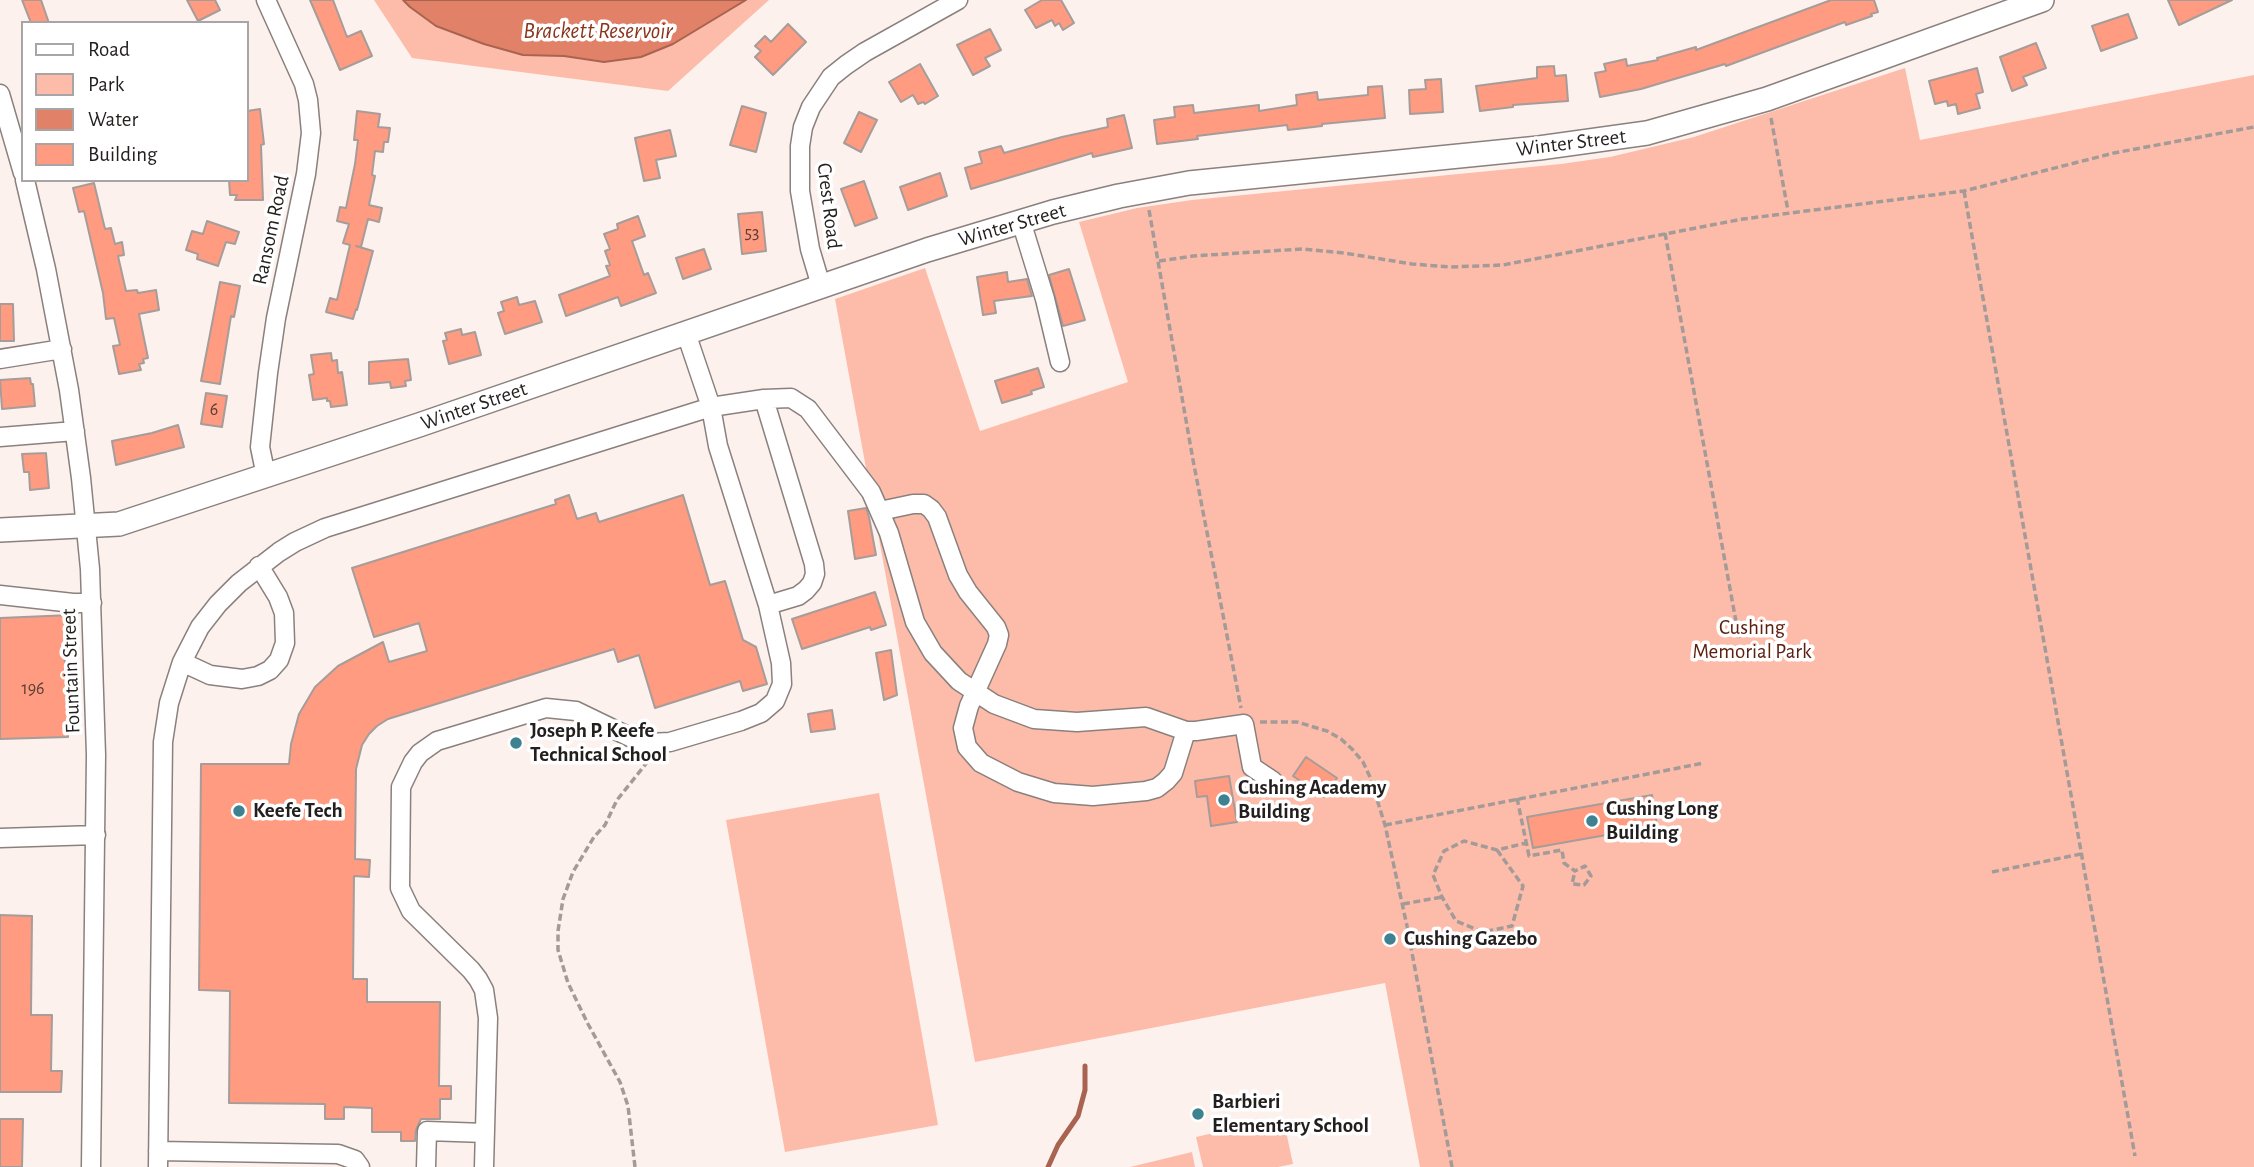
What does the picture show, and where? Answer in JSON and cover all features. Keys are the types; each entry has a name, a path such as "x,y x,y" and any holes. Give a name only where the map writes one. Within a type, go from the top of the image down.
{"main road":[{"name":"Winter Street","path":"0,530 119,524 927,250 1021,221 1145,191 1234,178 1539,148 1647,133 1767,99 2042,0"}],"street":[{"name":"Ransom Road","path":"266,0 303,84 311,133 306,174 272,346 260,433 266,476"},
{"name":"Crest Road","path":"821,286 804,219 799,165 803,127 811,107 831,77 846,65 958,0"},
{"path":"0,94 21,166"},
{"name":"Fountain Street","path":"25,182 62,349 75,431 92,603 96,835 91,1167"},
{"path":"1021,221 1045,299 1060,362"},
{"path":"484,1167 488,1018 484,990 471,970 411,911 400,888 400,801 406,774 420,753 437,741 546,708 576,711 636,740 659,743 751,718 775,701 782,684 768,605 718,446 711,407 686,332"},
{"path":"0,359 62,349"},
{"path":"360,1167 355,1160 338,1154 158,1159 163,742 169,703 182,662 200,627 218,604 259,566 295,542 325,528 711,407 792,398 808,409 860,477 880,511 896,554 910,608 923,638 945,668 975,693 994,705 1034,719 1077,722 1146,717 1185,731 1207,731 1244,724 1252,767 1273,781"},
{"path":"764,399 815,574 812,583 797,596 768,605"},
{"path":"0,437 75,431"},
{"path":"880,511 913,504 924,504 931,509 937,517 958,575 996,627 998,644 965,717 963,728 967,747 972,755 998,773 1035,788 1054,793 1120,795 1157,788 1166,781 1173,773 1185,731"},
{"path":"182,662 210,675 242,679 270,670 278,660 285,643 284,613 278,597 259,566"},
{"path":"0,595 92,603"},
{"path":"0,838 96,835"},
{"path":"426,1167 427,1131 485,1133"}],"path":[{"path":"1160,261 1193,256 1302,250 1344,253 1412,264 1485,267 1788,212 1964,191 2114,153 2254,127"},
{"path":"1775,140 1788,212"},
{"path":"1145,191 1244,724 1279,721 1312,726 1341,738 1363,762 1385,825 1452,1167"},
{"path":"1964,191 2135,1156"},
{"path":"1665,233 1739,638"},
{"path":"635,1167 628,1106 620,1082 568,983 558,950 559,924 563,899 573,872 594,837 605,825 617,800 659,743"},
{"path":"1385,825 1703,763"},
{"path":"1517,798 1529,856 1562,850 1564,863 1575,871"},
{"path":"1497,850 1523,886 1512,926 1483,932 1456,921 1442,897 1433,875 1444,850 1464,841 1497,850 1526,843"},
{"path":"1992,872 2081,854"},
{"path":"1585,866 1591,876 1584,885 1572,884 1575,871 1585,866"},
{"path":"1402,904 1442,897"}],"green space":[{"path":"374,0 769,0 668,91 412,58"},
{"name":"Cushing Memorial Park","path":"1905,68 1920,140 2254,75 2254,1167 1420,1167 1385,983 975,1062 835,299 925,268 980,431 1128,382 1079,222 1137,208 1192,200 1610,157 1694,137"},
{"path":"879,793 938,1125 785,1152 726,820"},
{"path":"1283,1117 1293,1164 1278,1167 1203,1167 1196,1137"},
{"path":"1192,1152 1195,1167 1130,1167"}],"water":[{"name":"Brackett Reservoir","path":"403,0 746,0 673,44 641,57 604,62 564,56 523,55 484,44 436,26"}],"building":[{"path":"22,0 41,0 48,21 30,21"},
{"path":"187,0 215,0 220,10 198,21"},
{"path":"310,0 333,0 347,37 361,31 372,56 340,70"},
{"path":"1042,0 1061,0 1074,23 1063,30 1059,23 1055,26 1052,20 1036,28 1025,10"},
{"path":"1831,0 1874,0 1878,12 1726,66 1725,64 1641,89 1600,97 1595,73 1606,71 1604,64 1626,59 1627,66 1658,60 1657,58 1696,47 1696,50"},
{"path":"2168,0 2232,0 2179,25"},
{"path":"2128,14 2137,38 2101,51 2092,26"},
{"path":"788,24 806,42 773,75 755,57 761,51 755,46 765,36 771,42"},
{"path":"990,29 1001,50 985,58 990,66 973,75 957,45"},
{"path":"2036,43 2046,68 2023,77 2027,85 2012,91 2000,57"},
{"path":"920,64 938,96 925,104 918,104 913,95 901,102 889,82"},
{"path":"1554,66 1555,76 1566,75 1568,101 1513,105 1480,111 1476,86 1537,78 1537,67"},
{"path":"1977,68 1983,92 1976,94 1980,108 1958,114 1956,104 1948,106 1947,101 1935,104 1929,81"},
{"path":"1441,79 1443,112 1410,114 1409,90 1426,89 1425,80"},
{"path":"1382,86 1385,118 1288,130 1287,125 1197,136 1198,139 1157,144 1154,120 1175,117 1174,107 1193,105 1194,113 1259,105 1259,111 1297,105 1296,95 1317,92 1318,100 1368,95 1368,87"},
{"path":"742,106 766,113 756,152 730,145"},
{"path":"260,109 264,144 261,145 263,200 235,200 237,195 230,195 229,182 248,182 248,111"},
{"path":"357,111 380,114 378,127 390,128 383,152 375,151 372,175 375,176 369,205 382,208 379,222 368,219 361,247 356,246 373,251 353,319 326,312 330,298 337,300 350,245 343,243 349,224 337,221 340,207 346,208 355,164"},
{"path":"859,112 877,120 861,152 844,143"},
{"path":"1124,115 1132,148 1093,157 1092,153 971,189 965,168 982,163 979,152 1001,146 1004,153 1108,127 1107,119"},
{"path":"670,130 676,156 656,160 660,178 644,181 635,138"},
{"path":"940,173 947,196 908,210 900,187"},
{"path":"864,181 877,218 855,226 841,189"},
{"path":"94,183 105,229 111,228 115,244 122,242 124,255 118,256 126,291 137,290 138,293 156,290 159,310 139,314 148,358 139,364 141,370 119,374 113,346 120,345 114,318 106,319 103,293 84,211 79,212 73,188"},
{"path":"762,212 766,251 742,254 738,214"},
{"path":"638,216 645,236 632,241 644,275 648,273 656,293 621,306 618,297 566,316 559,295 610,276 606,266 610,265 605,251 610,249 604,234 618,229 617,224"},
{"path":"207,221 239,232 235,244 226,242 218,266 197,259 198,254 186,250 192,231 203,234"},
{"path":"704,249 711,269 683,279 676,258"},
{"path":"1069,269 1085,320 1063,326 1049,275"},
{"path":"1007,272 1008,282 1027,279 1032,296 994,301 996,313 983,315 977,277"},
{"path":"220,282 240,286 234,317 231,316 220,384 201,381"},
{"path":"517,297 519,305 535,301 542,322 505,334 498,313 504,311 501,302"},
{"path":"0,304 13,304 14,341 0,341"},
{"path":"461,329 462,335 475,332 481,355 449,364 443,341 447,340 445,333"},
{"path":"331,353 332,361 337,360 338,373 342,372 347,405 331,407 327,398 313,400 309,375 314,374 311,355"},
{"path":"408,359 411,380 405,381 406,386 391,388 390,382 369,384 369,362"},
{"path":"1038,368 1044,387 1031,391 1032,394 1002,403 995,381"},
{"path":"30,378 35,406 2,409 0,380"},
{"path":"206,393 227,396 222,427 201,424"},
{"path":"178,425 184,447 116,465 112,441"},
{"path":"46,453 49,488 30,490 29,472 24,472 22,454"},
{"name":"Keefe Tech","path":"569,495 577,519 596,513 599,522 683,495 710,585 725,581 743,640 756,647 767,684 743,691 740,681 655,708 639,655 618,662 614,649 388,719 377,726 362,745 356,769 355,859 370,860 369,877 354,876 353,979 367,979 367,1002 440,1002 439,1086 451,1086 451,1099 440,1099 440,1119 421,1119 415,1141 401,1141 401,1132 372,1132 372,1108 344,1107 344,1119 325,1119 325,1104 229,1103 230,991 199,990 201,764 289,764 299,714 315,687 338,666 383,642 389,662 427,651 419,623 374,637 352,568 556,504 555,500"},
{"path":"866,508 876,555 855,559 848,511"},
{"path":"875,592 886,625 871,630 870,627 802,649 792,619"},
{"path":"71,615 72,641 64,641 68,737 0,739 0,618"},
{"path":"891,650 897,695 884,700 876,653"},
{"path":"832,710 835,729 811,732 808,714"},
{"path":"1306,757 1337,778 1324,797 1293,776"},
{"name":"Cushing Academy Building","path":"1229,776 1237,822 1211,826 1207,796 1197,797 1195,781"},
{"name":"Cushing Long Building","path":"1652,795 1657,826 1533,848 1527,817"},
{"path":"0,915 32,916 31,1015 52,1015 51,1071 62,1071 61,1092 0,1092"},
{"path":"0,1119 23,1119 22,1167 0,1167"}],"waterway":[{"path":"1048,1167 1058,1145 1078,1116 1085,1090 1085,1066"}],"place":[{"name":"Joseph P. Keefe Technical School","path":"516,743"},
{"name":"Cushing Academy Building","path":"1224,800"},
{"name":"Keefe Tech","path":"239,811"},
{"name":"Cushing Long Building","path":"1592,821"},
{"name":"Cushing Gazebo","path":"1390,939"},
{"name":"Barbieri Elementary School","path":"1198,1114"}]}
